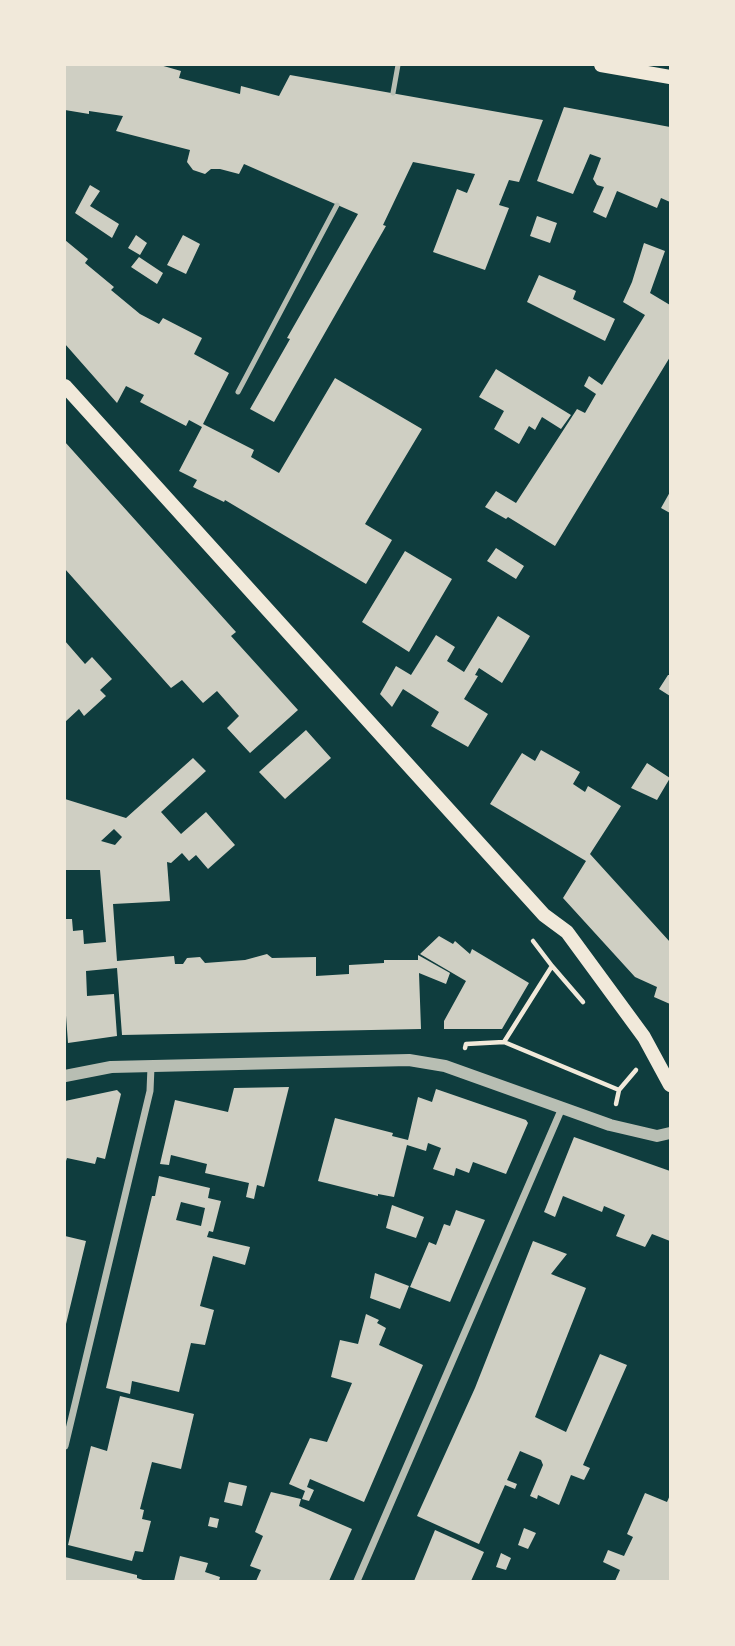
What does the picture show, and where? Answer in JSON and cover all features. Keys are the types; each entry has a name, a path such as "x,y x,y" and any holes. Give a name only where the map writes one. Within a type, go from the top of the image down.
{"main road":[{"path":"601,65 670,77"},
{"path":"65,386 544,915 567,932 644,1037 670,1085"}],"street":[{"path":"65,1076 111,1067 409,1060 445,1066 610,1125 657,1136 670,1133"},
{"path":"65,1446 150,1091 151,1067"},
{"path":"357,1581 562,1108"}],"lane":[{"path":"393,93 398,65"},
{"path":"238,392 337,205"}],"path":[{"path":"552,966 505,1042 619,1090"},
{"path":"610,1125 619,1090 639,1065 654,1055"}],"building":[{"path":"65,65 160,65 181,71 179,78 240,94 241,86 279,96 290,75 543,120 519,182 509,180 499,205 509,208 485,270 433,252 457,189 467,193 475,174 413,162 383,225 386,226 274,422 250,409 358,214 244,164 239,174 220,169 211,169 205,174 193,170 187,162 190,150 116,131 123,116 65,110"},
{"path":"564,107 670,127 670,202 661,198 657,208 617,191 606,218 593,212 604,187 597,185 593,179 601,158 590,154 573,194 537,181"},
{"path":"90,185 100,191 90,206 119,224 112,238 75,213"},
{"path":"537,216 557,223 550,243 530,236"},
{"path":"136,235 147,243 140,255 128,248"},
{"path":"183,235 200,244 186,274 167,265"},
{"path":"65,240 88,259 85,263 114,287 111,290 140,314 159,324 163,318 202,338 194,354 229,373 203,424 254,450 251,457 279,473 335,378 422,429 365,524 392,540 366,584 225,500 224,502 193,487 197,480 179,471 202,427 189,420 186,426 140,402 144,395 126,386 117,403 65,344"},
{"path":"644,243 665,251 650,293 670,305 670,357 555,546 508,517 506,519 485,507 496,491 516,503 577,409 585,413 596,394 584,386 589,376 602,385 645,315 623,302"},
{"path":"139,257 163,273 157,284 131,267"},
{"path":"539,275 576,291 573,299 615,319 605,341 527,302"},
{"path":"496,369 571,415 561,429 542,417 535,430 529,426 519,444 494,429 504,411 479,397"},
{"path":"65,442 236,632 231,636 298,710 250,753 227,728 239,716 217,691 203,703 182,680 171,688 65,569"},
{"path":"670,492 670,513 661,508"},
{"path":"496,548 524,566 516,579 487,561"},
{"path":"405,551 452,579 409,652 362,622"},
{"path":"498,616 530,636 502,683 479,668 475,675 478,676 464,699 488,714 468,747 431,726 439,712 403,689 392,707 380,694 396,666 411,675 436,635 455,647 447,661 464,672"},
{"path":"65,641 85,664 92,657 112,679 100,690 106,696 84,716 79,709 65,722"},
{"path":"670,675 670,696 659,689"},
{"path":"306,730 331,758 285,799 259,772"},
{"path":"541,750 580,772 573,784 585,792 588,786 621,806 590,854 670,942 670,1004 654,997 657,987 635,977 563,898 586,861 490,804 522,753 535,761"},
{"path":"193,758 206,771 161,812 181,834 206,812 235,845 208,869 196,855 189,861 182,853 171,863 167,862 170,901 113,904 117,961 174,956 175,964 183,964 187,958 200,957 205,963 245,960 267,954 272,958 316,957 316,976 349,974 349,965 384,963 384,960 418,960 418,955 450,973 446,984 419,973 421,1029 122,1035 117,968 86,971 87,996 114,994 117,1036 68,1043 65,919 72,919 73,931 83,930 84,944 106,942 100,870 65,870 65,799 126,818","holes":["114,829 122,837 115,845 101,841"]},
{"path":"647,763 670,778 657,800 631,788"},
{"path":"439,936 453,944 455,941 470,954 472,949 529,983 502,1029 444,1029 444,1021 466,981 420,954"},
{"path":"289,1087 264,1187 257,1185 254,1199 246,1197 249,1183 205,1173 207,1164 171,1155 169,1165 160,1164 175,1100 228,1112 234,1088"},
{"path":"436,1089 526,1120 528,1123 506,1174 473,1162 469,1173 456,1168 454,1176 433,1169 441,1148 428,1143 426,1151 407,1145 394,1197 378,1196 318,1181 335,1118 393,1133 392,1136 408,1140 418,1097 432,1102"},
{"path":"117,1090 121,1094 105,1159 97,1157 95,1164 67,1158 65,1164 65,1101"},
{"path":"574,1137 670,1171 670,1241 652,1234 645,1247 616,1236 625,1215 604,1206 602,1212 563,1196 555,1217 544,1212"},
{"path":"159,1176 210,1188 208,1198 221,1201 213,1232 209,1231 207,1237 250,1247 245,1265 213,1256 200,1306 214,1310 205,1345 191,1343 179,1392 132,1381 130,1394 106,1388 152,1196 155,1196","holes":["181,1202 205,1208 201,1226 176,1220"]},
{"path":"392,1205 424,1217 416,1238 386,1228"},
{"path":"456,1210 485,1220 450,1302 410,1287 429,1242 436,1245 444,1224 450,1226"},
{"path":"65,1236 86,1241 66,1324 65,1324"},
{"path":"533,1241 567,1254 551,1274 586,1288 535,1417 566,1432 600,1354 627,1365 583,1465 590,1468 584,1480 571,1475 559,1505 538,1495 537,1499 530,1496 543,1465 541,1460 520,1451 507,1480 517,1484 515,1489 505,1485 479,1544 417,1516 475,1388"},
{"path":"375,1273 409,1286 400,1309 370,1298"},
{"path":"366,1314 379,1320 377,1323 386,1328 379,1345 423,1365 364,1502 310,1479 307,1487 314,1490 309,1501 302,1499 305,1491 289,1484 310,1438 327,1442 352,1383 331,1377 340,1340 358,1344"},
{"path":"120,1396 194,1414 181,1469 152,1462 140,1509 144,1510 142,1519 151,1521 143,1552 135,1551 132,1561 68,1545 91,1446 107,1451"},
{"path":"229,1482 247,1486 242,1506 224,1502"},
{"path":"271,1492 301,1499 299,1506 352,1529 329,1581 256,1581 261,1570 250,1566 263,1536 255,1532"},
{"path":"645,1493 667,1502 670,1495 670,1581 615,1581 620,1570 603,1562 608,1550 624,1556 633,1537 627,1534"},
{"path":"210,1517 219,1519 217,1528 208,1526"},
{"path":"524,1528 536,1533 528,1549 518,1545"},
{"path":"435,1530 484,1552 471,1581 414,1581"},
{"path":"501,1553 511,1558 506,1570 496,1567"},
{"path":"180,1556 208,1563 205,1572 220,1577 219,1581 174,1581"},
{"path":"65,1557 137,1575 137,1578 146,1581 65,1581"}]}
